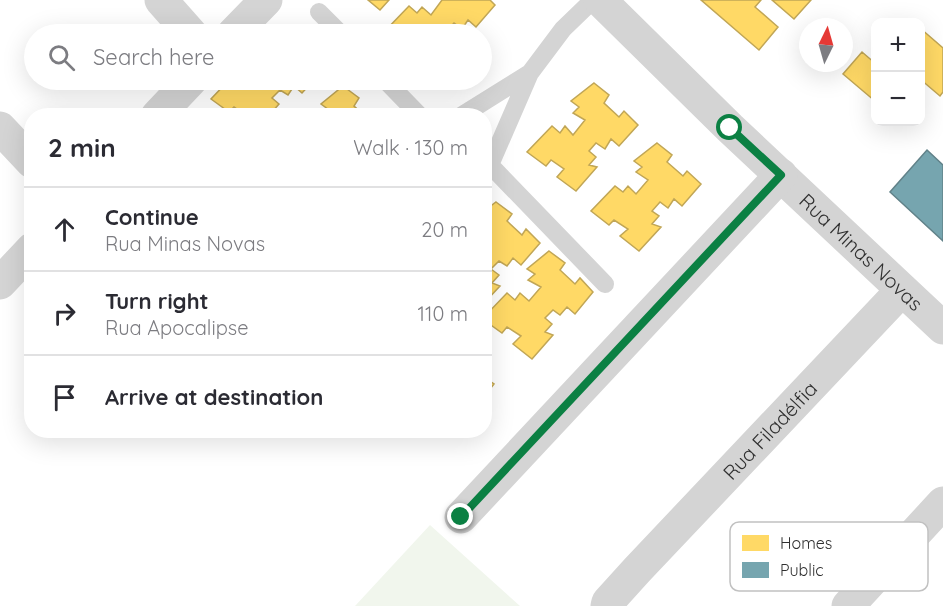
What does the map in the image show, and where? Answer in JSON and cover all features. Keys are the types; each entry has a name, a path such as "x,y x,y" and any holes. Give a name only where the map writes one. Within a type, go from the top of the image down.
{"street":[{"path":"161,0 182,24"},
{"path":"243,24 266,0"},
{"name":"Rua Minas Novas","path":"600,0 730,128 943,328"},
{"path":"165,108 182,90"},
{"path":"0,128 24,154"},
{"path":"461,517 781,175"},
{"path":"0,283 24,258"},
{"name":"Rua Filadélfia","path":"607,606 637,570 902,290"},
{"path":"926,522 943,504"},
{"path":"848,606 862,591"}],"lane":[{"path":"492,158 530,73 563,29 593,0"},
{"path":"319,12 331,24"},
{"path":"474,108 530,73"},
{"path":"395,90 412,108"},
{"path":"492,174 605,284"}],"shaded area":[{"path":"430,525 520,606 355,606"}],"building: Homes":[{"path":"368,0 389,0 380,10"},
{"path":"442,0 490,0 495,5 479,24 473,24 468,20 465,24 392,24 409,6 417,13 422,7 431,15"},
{"path":"701,0 761,0 755,7 778,27 759,50"},
{"path":"772,0 811,0 794,19"},
{"path":"925,32 943,48 943,92 940,96 925,83"},
{"path":"862,52 871,60 871,98 843,74 853,72 853,62"},
{"path":"594,83 609,95 604,103 619,117 624,111 638,125 619,146 611,139 605,149 596,143 589,151 596,157 589,165 597,167 576,191 557,177 564,169 551,160 546,166 527,152 552,126 560,133 565,126 573,135 585,120 573,113 579,107 571,101"},
{"path":"220,90 280,90 272,98 279,104 276,108 223,108 211,99"},
{"path":"280,90 291,90 288,95"},
{"path":"338,90 348,90 359,98 354,106 356,108 326,108 321,104"},
{"path":"657,143 672,155 667,162 683,176 687,171 701,184 682,206 674,199 668,208 660,202 652,211 659,216 652,224 661,227 639,251 620,236 628,229 614,220 609,225 591,211 615,186 623,192 628,186 636,194 648,180 636,172 642,167 634,161"},
{"path":"496,202 512,214 507,221 522,235 526,229 540,243 521,265 513,258 507,266 499,261 492,268 492,205"},
{"path":"549,251 565,263 560,270 575,284 580,278 593,292 575,314 567,307 560,315 553,310 545,318 552,324 545,332 553,335 532,359 513,344 521,336 507,327 502,333 492,326 492,309 507,293 515,300 520,293 529,301 541,287 528,280 535,274 527,269"},
{"path":"492,270 499,275 492,283"},
{"path":"492,283 500,286 492,294"}],"building: Public":[{"path":"927,150 943,165 943,241 890,192"}],"route":[{"path":"461,517 781,175 730,128"}]}
